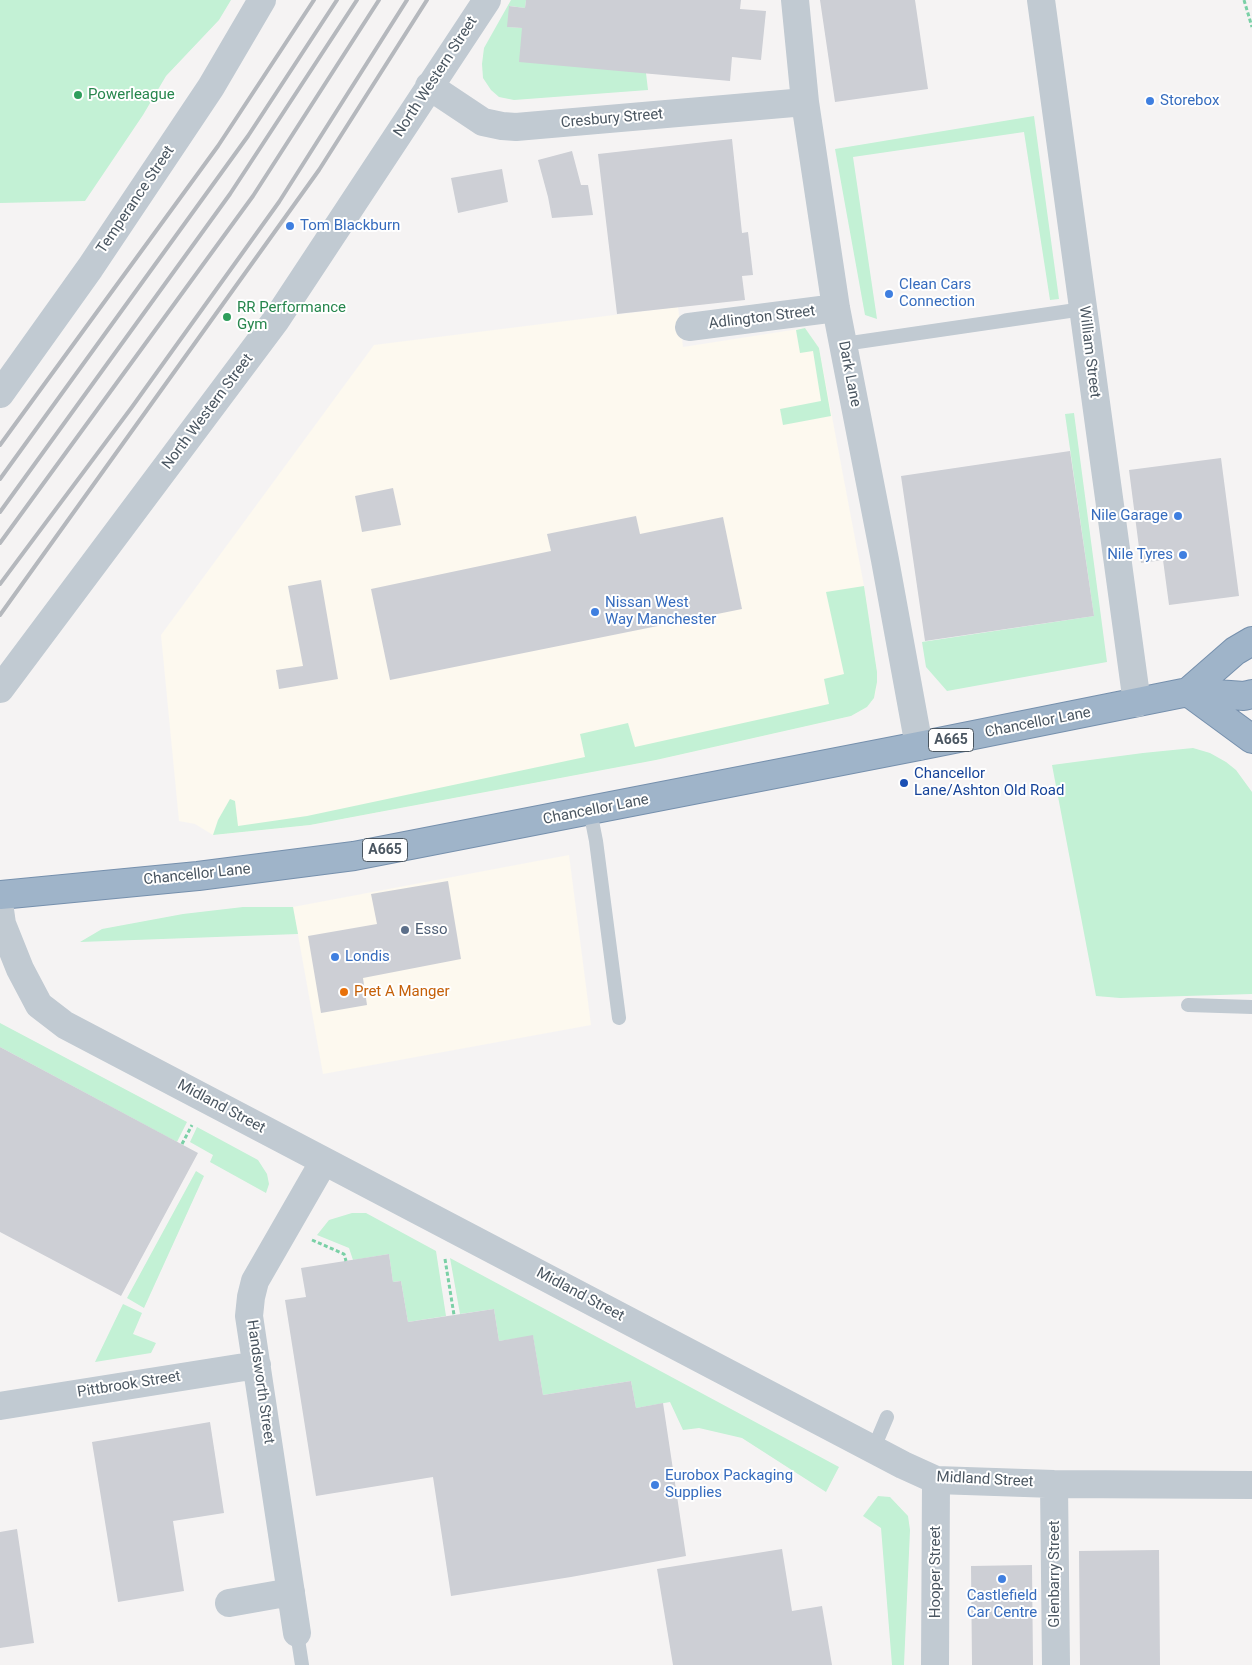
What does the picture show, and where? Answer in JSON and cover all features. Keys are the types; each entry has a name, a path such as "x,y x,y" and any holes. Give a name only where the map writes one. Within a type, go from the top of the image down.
{"highway":[{"name":"Chancellor Lane","path":"1188,692 1235,651 1252,641"},
{"name":"Chancellor Lane","path":"0,895 198,876 354,856 1188,692 1244,696 1252,694"},
{"path":"1188,692 1252,739"}],"street":[{"name":"Temperance Street","path":"0,394 90,268 211,87 262,0"},
{"name":"North Western Street","path":"0,689 276,320 487,0"},
{"name":"Dark Lane","path":"795,0 805,102 836,308 919,746"},
{"name":"William Street","path":"1041,0 1137,703"},
{"name":"Cresbury Street","path":"429,86 483,122 516,127 805,102"},
{"name":"Adlington Street","path":"689,327 836,308"},
{"name":"Midland Street","path":"0,910 2,924 20,969 39,1005 65,1025 873,1450 936,1480 1054,1484 1252,1485"},
{"name":"Handsworth Street","path":"297,1633 249,1316 255,1281 324,1161"},
{"name":"Pittbrook Street","path":"0,1406 257,1365"},
{"name":"Hooper Street","path":"935,1665 936,1480"},
{"name":"Glenbarry Street","path":"1054,1484 1056,1665"},
{"path":"228,1603 291,1592"}],"lane":[{"path":"844,344 1084,309"},
{"path":"590,811 596,842 619,1018"},
{"path":"1188,1005 1252,1007"},
{"path":"873,1450 887,1417"},
{"path":"297,1633 302,1665"}],"path":[{"path":"1244,0 1252,27"},
{"path":"182,1144 195,1119"},
{"path":"305,1237 344,1254 346,1261"},
{"path":"445,1255 454,1315"}],"shaded area":[{"path":"678,307 683,347 805,328 819,348 864,586 877,672 874,698 867,707 851,716 656,760 310,825 213,835 195,824 179,821 161,635 374,345"},
{"path":"569,855 591,1025 323,1074 293,907"}],"green space":[{"name":"Powerleague","path":"0,0 231,0 219,20 166,76 143,115 85,201 0,203"},
{"path":"511,0 526,0 525,8 510,6 508,27 522,28 646,73 648,90 514,100 499,97 491,90 483,78 482,64 484,48"},
{"path":"1034,116 1059,299 1050,300 1024,132 853,157 877,319 865,315 835,149"},
{"path":"805,328 819,348 831,416 783,425 780,409 821,401 813,351 800,353 796,330"},
{"path":"1074,413 1107,662 947,691 926,667 922,642 1094,616 1065,414"},
{"path":"864,586 877,682 874,698 867,707 851,716 656,760 310,825 213,835 218,820 230,799 235,801 238,826 307,816 585,757 580,734 628,723 635,747 829,704 824,679 844,674 826,592"},
{"path":"1193,748 1210,753 1226,762 1236,770 1252,792 1252,994 1120,998 1096,996 1052,765"},
{"path":"243,907 293,907 298,934 80,942 102,929 183,914"},
{"path":"0,1023 187,1122 177,1142 0,1047"},
{"path":"197,1127 258,1160 267,1174 269,1184 266,1193 210,1162 213,1155 190,1142"},
{"path":"196,1171 204,1176 144,1308 127,1298"},
{"path":"352,1213 366,1213 436,1251 446,1316 408,1322 401,1281 393,1282 389,1254 353,1260 349,1248 317,1235 329,1220"},
{"path":"450,1258 839,1467 826,1492 742,1438 699,1428 683,1430 670,1402 636,1408 631,1381 543,1395 533,1336 499,1341 494,1309 460,1314"},
{"path":"123,1304 142,1313 133,1334 156,1343 151,1353 95,1362"},
{"path":"878,1496 890,1497 908,1516 910,1530 904,1665 892,1665 881,1528 863,1516"}],"building":[{"path":"526,0 741,0 740,9 766,11 761,60 732,57 730,81 519,62 522,28 507,27 509,6 525,8"},
{"path":"820,0 915,0 928,89 835,102"},
{"path":"732,139 742,233 748,232 753,275 742,276 745,300 617,314 598,154"},
{"path":"572,151 581,185 588,185 593,215 552,218 538,160"},
{"path":"502,169 508,202 458,213 451,178"},
{"path":"1070,451 1094,616 925,641 901,476"},
{"path":"1221,458 1239,596 1169,605 1163,560 1141,563 1129,470"},
{"path":"393,488 401,525 362,532 355,496"},
{"path":"636,516 640,534 723,517 742,609 390,680 371,589 551,551 547,534"},
{"path":"321,580 338,679 279,689 276,670 303,666 288,586"},
{"path":"448,881 461,959 363,978 367,1005 321,1013 308,936 377,924 371,894"},
{"path":"0,1047 198,1153 121,1296 0,1232"},
{"path":"389,1254 393,1282 401,1281 408,1322 494,1309 499,1341 533,1335 543,1395 631,1381 636,1408 663,1403 686,1556 451,1596 433,1477 316,1496 285,1300 306,1297 301,1268"},
{"path":"210,1422 224,1513 173,1521 184,1591 118,1602 92,1442"},
{"path":"17,1529 34,1643 0,1648 0,1532"},
{"path":"782,1549 792,1611 822,1606 832,1665 673,1665 657,1569"},
{"path":"1159,1550 1160,1665 1080,1665 1079,1551"},
{"path":"1032,1565 1033,1665 972,1665 971,1566"}],"railway":[{"path":"0,445 218,146 314,0"},
{"path":"0,479 248,136 337,0"},
{"path":"0,512 230,194 357,0"},
{"path":"0,543 253,196 379,0"},
{"path":"0,584 132,407 279,202 407,0"},
{"path":"0,615 319,170 427,0"}],"place":[{"name":"Powerleague","path":"78,95"},
{"name":"Storebox","path":"1150,101"},
{"name":"Tom Blackburn","path":"290,226"},
{"name":"Clean Cars Connection","path":"889,294"},
{"name":"RR Performance Gym","path":"227,317"},
{"name":"Nile Garage","path":"1178,516"},
{"name":"Nile Tyres","path":"1183,555"},
{"name":"Nissan West Way Manchester","path":"595,612"},
{"name":"Chancellor Lane/Ashton Old Road","path":"904,783"},
{"name":"Esso","path":"405,930"},
{"name":"Londis","path":"335,957"},
{"name":"Pret A Manger","path":"344,992"},
{"name":"Eurobox Packaging Supplies","path":"655,1485"},
{"name":"Castlefield Car Centre","path":"1002,1579"}]}
